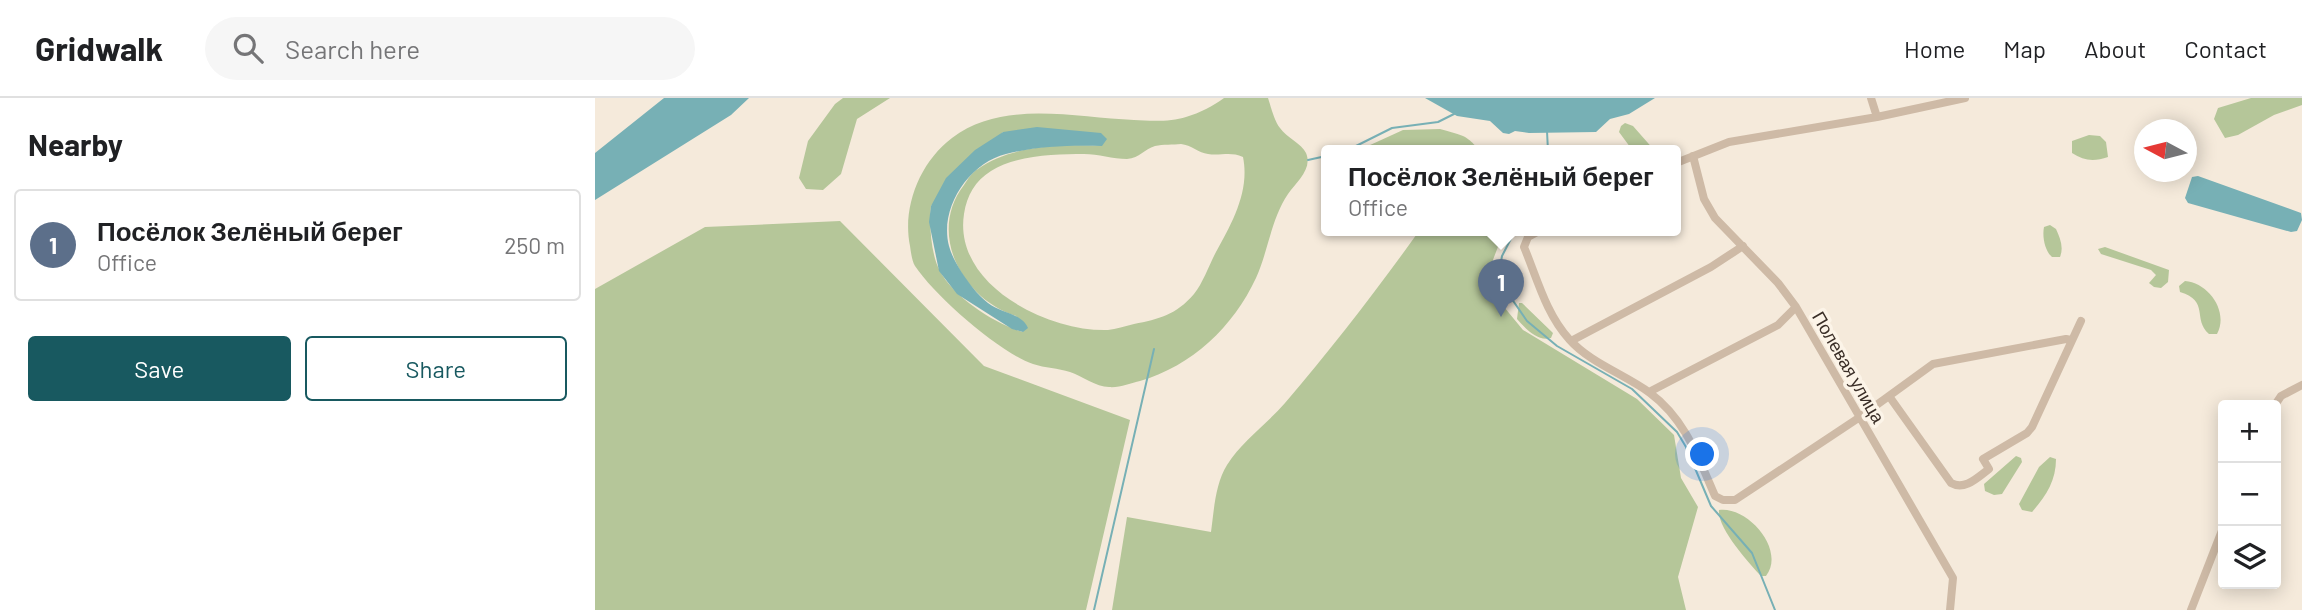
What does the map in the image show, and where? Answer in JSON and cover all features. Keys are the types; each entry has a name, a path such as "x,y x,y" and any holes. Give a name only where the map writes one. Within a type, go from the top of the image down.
{"street":[{"path":"1871,98 1877,117"},
{"path":"1681,161 1729,142 1877,117 1933,102 1965,98"},
{"name":"Полевая улица","path":"1693,156 1705,199 1715,218 1778,283 1795,307 1953,578 1950,610"},
{"path":"1532,236 1524,241 1524,247 1556,323 1571,341 1668,408 1686,432 1715,496 1723,500 1735,500 1860,417 1933,363 2071,340"},
{"path":"1571,341 1711,267 1743,246"},
{"path":"1649,393 1778,325 1795,307"},
{"path":"1889,396 1951,483 1957,487 1963,486 1989,469 1983,460 2027,433 2032,427 2081,321"},
{"path":"2278,400 2302,385"},
{"path":"2191,610 2218,541"}],"green space":[{"path":"843,98 890,98 857,119 841,174 823,190 806,189 799,178 808,141 835,104"},
{"path":"1224,98 1268,98 1278,125 1304,150 1308,159 1303,175 1282,204 1260,268 1247,296 1209,342 1177,365 1140,381 1104,387 1075,374 1033,364 1003,348 969,322 937,292 915,266 908,231 911,201 916,186 941,148 972,126 994,118 1040,114 1140,120 1180,119 1206,109","holes":["1003,132 1102,146 1054,146 1006,155 974,172 953,204 949,223 950,243 956,262 966,280 980,295 1016,316 1023,332 977,309 955,291 940,271 931,240 931,206","1181,144 1205,153 1243,157 1245,170 1238,206 1200,285 1187,301 1167,315 1108,330 1084,329 1059,323 1033,313 1009,299 989,282 973,262 965,239 964,214 973,189 980,179 991,171 1036,156 1084,154 1127,159 1155,146"]},
{"path":"2251,98 2302,98 2302,105 2274,115 2238,135 2225,138 2214,119 2218,108"},
{"path":"1625,123 1633,126 1650,145 1629,145 1619,132"},
{"path":"1440,129 1463,136 1476,145 1370,145 1403,130"},
{"path":"2089,135 2100,136 2106,142 2108,157 2089,160 2072,153 2072,141"},
{"path":"840,221 984,366 1130,420 1086,610 595,610 595,289 705,227"},
{"path":"2050,225 2056,229 2060,239 2060,257 2052,257 2046,248 2044,227"},
{"path":"1415,236 1502,236 1491,265 1495,296 1523,330 1637,399 1674,435 1681,478 1698,507 1678,577 1686,610 1112,610 1127,517 1211,532 1217,489 1227,465 1240,448 1285,403 1371,297"},
{"path":"2105,247 2169,270 2168,282 2161,288 2154,287 2149,283 2156,275 2151,270 2101,254 2098,249"},
{"path":"2185,281 2202,287 2215,300 2220,317 2217,334 2209,334 2204,328 2195,300 2180,292 2179,286"},
{"path":"1519,303 1553,333 1551,338 1537,336 1517,319"},
{"path":"2016,456 2021,458 2022,462 2002,494 1994,495 1985,491 1984,484"},
{"path":"2050,457 2056,459 2049,488 2032,512 2022,510 2019,504 2039,467"},
{"path":"1719,510 1741,515 1761,532 1771,554 1771,566 1766,576 1761,576 1735,545 1723,526"}],"water":[{"path":"664,98 749,98 731,115 595,200 595,153"},
{"path":"1425,98 1655,98 1629,114 1610,119 1596,132 1515,131 1509,134 1503,133 1490,121 1457,116"},
{"path":"1037,127 1101,133 1107,139 1102,146 1042,148 1018,151 993,159 969,177 960,189 948,217 949,246 963,273 984,300 1021,319 1028,328 1023,332 1012,329 957,294 939,271 929,222 931,206 946,178 975,150 1003,132"},
{"path":"2197,176 2301,213 2302,220 2297,231 2291,232 2188,203 2185,198 2190,182 2197,182"}],"waterway":[{"path":"1358,145 1392,128 1438,122 1454,114"},
{"path":"1547,131 1548,145"},
{"path":"1308,160 1321,157"},
{"path":"1512,236 1502,256 1498,279 1527,321 1557,346 1632,389 1677,432 1711,506 1752,553 1775,610"},
{"path":"1094,610 1154,349"}],"place":[{"name":"Посёлок Зелёный берег","path":"1501,317"}]}
